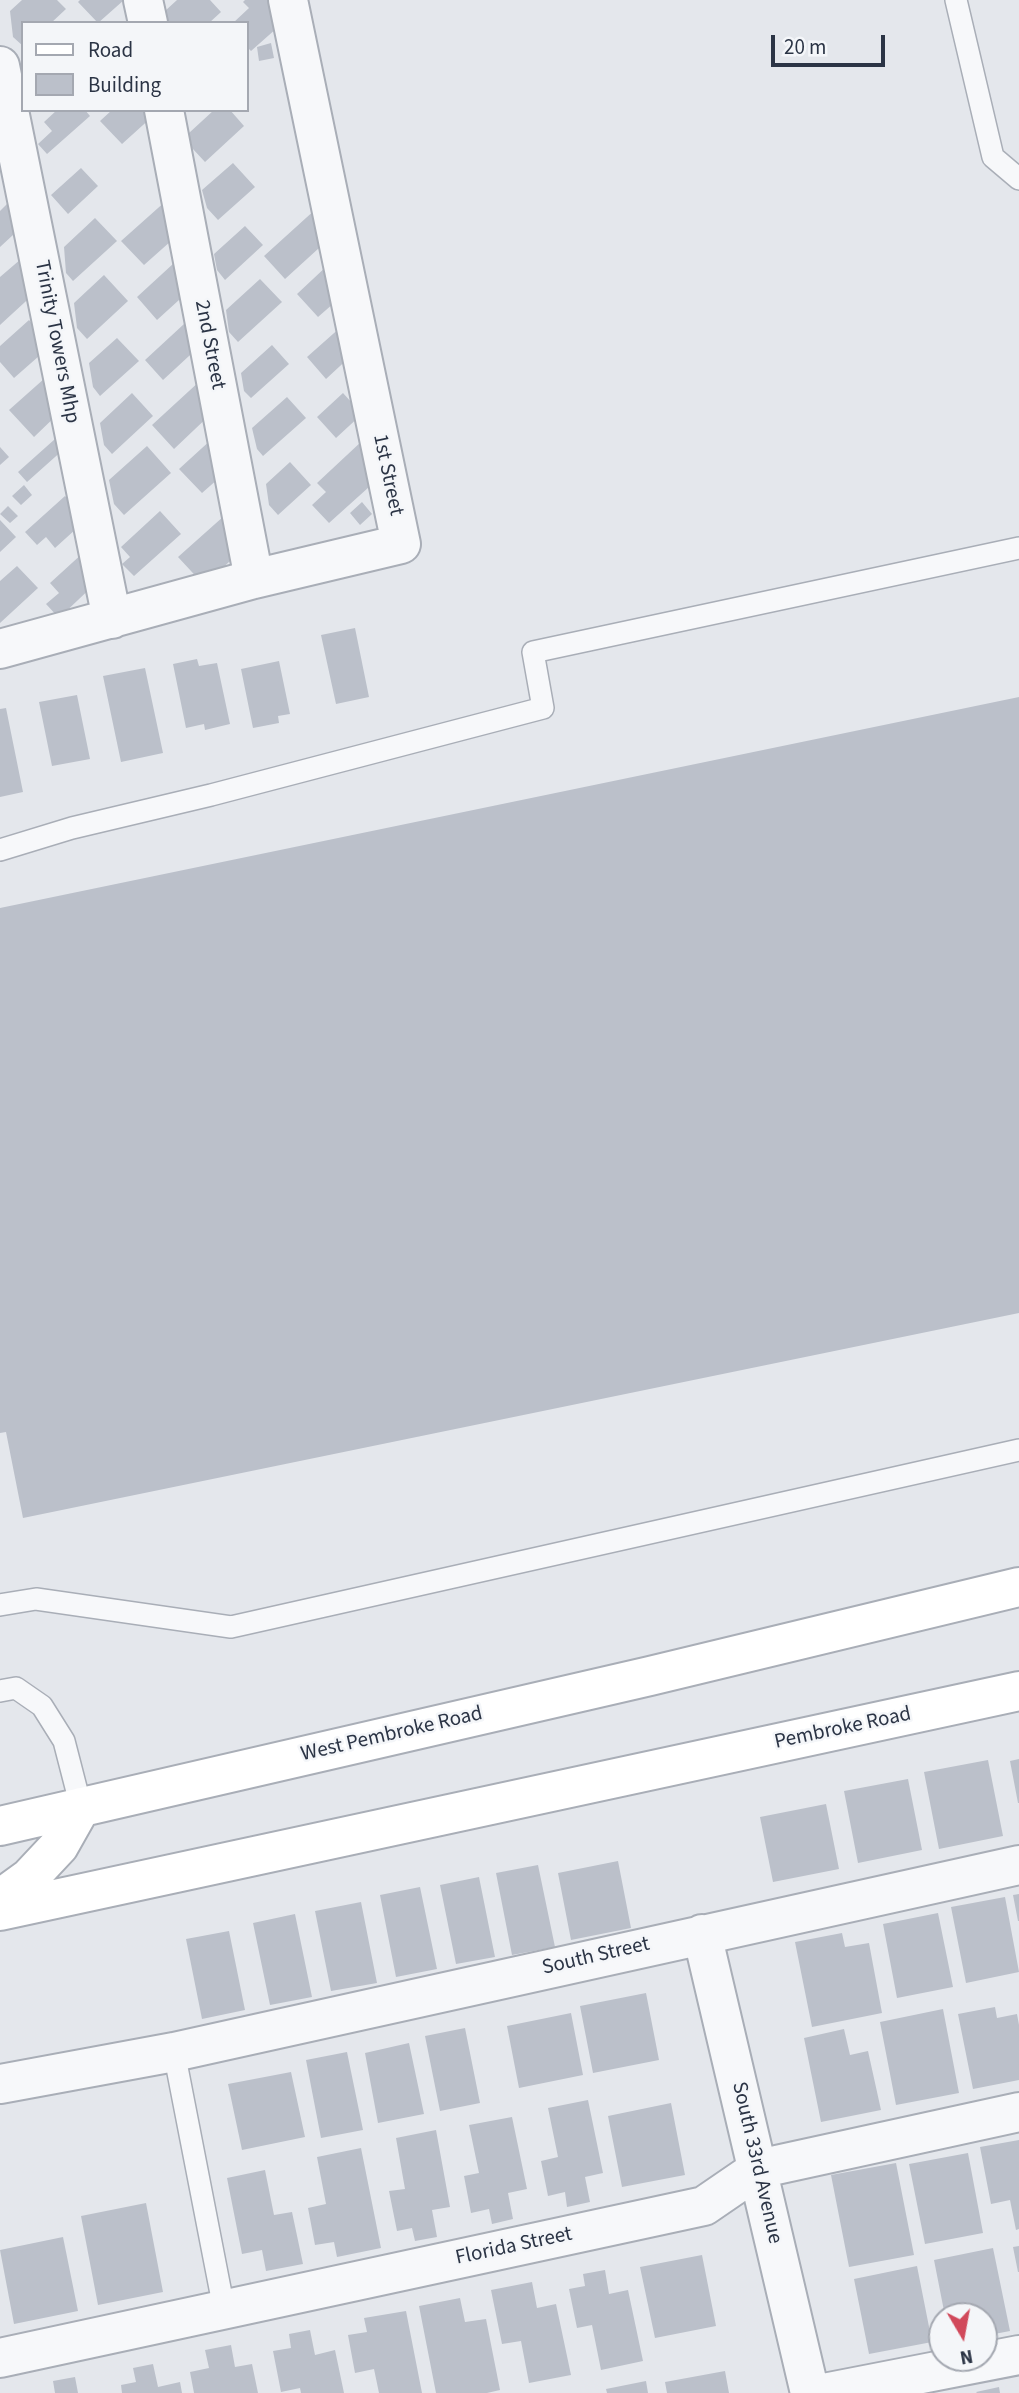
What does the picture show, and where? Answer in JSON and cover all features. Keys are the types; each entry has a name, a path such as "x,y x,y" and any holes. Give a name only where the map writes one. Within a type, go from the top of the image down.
{"main road":[{"name":"West Pembroke Road","path":"0,1826 650,1676 1019,1587"},
{"name":"Pembroke Road","path":"0,1910 1019,1690"},
{"path":"0,1899 29,1878 59,1846 81,1807"}],"street":[{"path":"143,0 148,21"},
{"name":"1st Street","path":"0,649 254,579 401,544 288,0"},
{"name":"Trinity Towers Mhp","path":"0,66 112,619"},
{"name":"2nd Street","path":"164,112 254,579"},
{"name":"South Street","path":"0,2084 174,2052 1019,1865"},
{"name":"South 33rd Avenue","path":"702,1934 810,2393"},
{"name":"Florida Street","path":"0,2358 704,2206 758,2169 1019,2112"},
{"path":"824,2393 1019,2355"}],"lane":[{"path":"956,0 993,157 1019,180"},
{"path":"0,850 72,828 211,795 543,708 533,652 1019,548"},
{"path":"0,1605 36,1599 231,1627 1019,1450"},
{"path":"0,1691 16,1688 42,1706 64,1741 81,1807"},
{"path":"174,2052 224,2309"}],"building":[{"path":"22,0 57,0 66,9 53,21 21,21 21,44 13,37 10,11"},
{"path":"124,0 100,21 96,21 78,2"},
{"path":"177,0 210,0 221,12 211,21 166,21 165,11"},
{"path":"281,0 286,20 251,51 248,48 248,21 235,21 249,8 243,2"},
{"path":"271,43 274,58 259,61 257,47"},
{"path":"55,112 87,112 90,116 47,154 38,144 52,131 44,122"},
{"path":"110,112 152,112 153,116 122,144 100,121"},
{"path":"212,112 232,112 244,126 205,162 192,148 189,133"},
{"path":"233,163 255,187 218,220 207,208 202,190"},
{"path":"81,168 98,186 68,214 51,195"},
{"path":"167,200 180,233 144,265 121,241"},
{"path":"8,203 26,223 0,247 0,211"},
{"path":"317,208 330,238 285,279 264,256"},
{"path":"95,218 117,241 73,281 66,273 64,247"},
{"path":"245,226 263,245 225,280 217,270 214,254"},
{"path":"21,259 37,291 0,325 0,277"},
{"path":"174,263 190,290 157,320 137,297"},
{"path":"329,264 342,296 318,317 297,294"},
{"path":"104,275 128,301 87,339 77,328 74,303"},
{"path":"260,279 282,302 238,342 229,332 226,310"},
{"path":"29,320 44,337 47,349 14,378 0,362 0,346"},
{"path":"184,324 202,344 163,380 145,360"},
{"path":"342,326 353,354 326,379 307,357"},
{"path":"117,338 139,361 100,396 93,387 89,363"},
{"path":"272,345 289,364 251,398 244,391 241,373"},
{"path":"45,378 60,412 34,437 9,410"},
{"path":"201,380 214,411 174,449 152,425"},
{"path":"132,393 153,416 112,454 104,445 100,423"},
{"path":"343,393 362,414 336,438 317,417"},
{"path":"287,397 306,418 263,456 257,449 252,428"},
{"path":"213,438 227,471 202,493 179,469"},
{"path":"55,439 64,449 27,482 18,472"},
{"path":"362,441 379,478 329,523 312,505 326,492 317,483"},
{"path":"147,446 171,473 124,515 114,504 109,480"},
{"path":"0,447 9,457 0,465"},
{"path":"290,462 311,485 278,515 269,505 266,484"},
{"path":"24,485 32,495 21,505 12,496"},
{"path":"65,496 87,519 55,548 46,537 37,545 25,532"},
{"path":"362,502 372,514 360,525 350,513"},
{"path":"8,506 18,516 10,523 0,514"},
{"path":"160,511 181,534 134,576 122,564 130,557 121,547"},
{"path":"224,516 242,550 204,585 178,557"},
{"path":"0,520 16,537 0,552"},
{"path":"84,552 97,582 59,618 46,604 59,593 50,583"},
{"path":"17,566 38,588 0,623 0,581"},
{"path":"355,628 369,697 336,704 321,635"},
{"path":"197,659 199,666 217,663 230,724 205,730 204,724 186,728 173,664"},
{"path":"279,661 290,714 278,716 279,723 253,728 241,669"},
{"path":"145,668 163,753 121,762 103,676"},
{"path":"77,695 90,759 52,766 39,702"},
{"path":"1019,697 1019,1313 23,1518 6,1432 0,1433 0,908"},
{"path":"6,708 23,792 0,797 0,709"},
{"path":"1019,1759 1019,1803 1018,1803 1010,1761"},
{"path":"988,1760 1003,1836 939,1849 924,1772"},
{"path":"908,1779 922,1850 858,1863 844,1791"},
{"path":"826,1804 839,1869 773,1882 760,1817"},
{"path":"618,1861 631,1928 571,1940 558,1873"},
{"path":"538,1865 555,1947 512,1955 496,1873"},
{"path":"479,1877 495,1957 456,1964 440,1885"},
{"path":"420,1887 437,1969 396,1977 380,1895"},
{"path":"1019,1894 1019,1921 1018,1921 1013,1895"},
{"path":"1005,1897 1019,1972 966,1983 951,1907"},
{"path":"361,1902 377,1983 331,1991 315,1911"},
{"path":"938,1913 953,1987 897,1998 883,1924"},
{"path":"295,1914 312,1997 270,2005 253,1923"},
{"path":"229,1931 245,2010 202,2019 186,1939"},
{"path":"842,1933 845,1947 869,1943 882,2013 812,2027 795,1942"},
{"path":"646,1993 659,2060 593,2073 580,2006"},
{"path":"995,2007 997,2018 1017,2014 1019,2080 973,2089 958,2014"},
{"path":"943,2009 959,2093 896,2105 880,2022"},
{"path":"571,2013 583,2075 519,2088 507,2026"},
{"path":"465,2028 480,2103 440,2111 425,2036"},
{"path":"844,2029 850,2055 868,2051 881,2110 821,2122 804,2038"},
{"path":"409,2043 424,2114 378,2123 365,2053"},
{"path":"347,2052 363,2130 321,2138 306,2060"},
{"path":"291,2072 305,2137 242,2150 228,2084"},
{"path":"588,2100 603,2173 585,2177 590,2202 567,2207 565,2192 548,2196 541,2161 558,2157 548,2108"},
{"path":"671,2103 685,2175 622,2187 608,2116"},
{"path":"512,2117 527,2189 508,2193 513,2219 492,2224 489,2209 471,2213 464,2176 479,2173 469,2125"},
{"path":"436,2130 450,2207 432,2210 437,2237 415,2241 412,2228 397,2231 389,2191 405,2189 396,2138"},
{"path":"1019,2140 1019,2229 1016,2230 1010,2200 991,2204 980,2147"},
{"path":"361,2148 381,2248 337,2257 334,2242 315,2245 308,2208 326,2204 317,2157"},
{"path":"968,2153 983,2233 925,2244 909,2164"},
{"path":"896,2163 914,2255 849,2267 831,2175"},
{"path":"265,2170 274,2215 292,2212 303,2264 266,2271 262,2250 242,2254 227,2178"},
{"path":"146,2203 163,2292 98,2305 81,2216"},
{"path":"63,2237 78,2311 14,2324 0,2250"},
{"path":"1019,2246 1019,2272 1018,2272 1013,2247"},
{"path":"993,2248 1010,2331 998,2333 998,2302 942,2302 934,2260"},
{"path":"702,2255 716,2326 655,2338 640,2267"},
{"path":"917,2266 928,2322 928,2343 869,2354 854,2279"},
{"path":"605,2270 609,2294 628,2290 643,2361 601,2370 592,2325 577,2328 569,2289 585,2286 583,2274"},
{"path":"532,2282 537,2308 556,2304 571,2375 529,2383 521,2341 502,2344 491,2290"},
{"path":"460,2298 465,2322 486,2319 500,2390 487,2393 436,2393 419,2306"},
{"path":"406,2311 422,2393 379,2393 374,2369 355,2373 348,2335 367,2332 364,2318"},
{"path":"310,2330 315,2355 335,2350 344,2393 301,2393 300,2388 281,2392 273,2351 291,2348 289,2334"},
{"path":"231,2345 235,2367 252,2364 258,2393 194,2393 190,2372 209,2368 205,2350"},
{"path":"153,2364 158,2387 180,2382 182,2393 122,2393 121,2385 136,2382 133,2368"},
{"path":"725,2371 729,2393 667,2393 665,2382"},
{"path":"75,2377 78,2393 55,2393 53,2381"},
{"path":"646,2381 648,2393 607,2393 606,2389"},
{"path":"999,2387 1000,2393 976,2392"}]}
